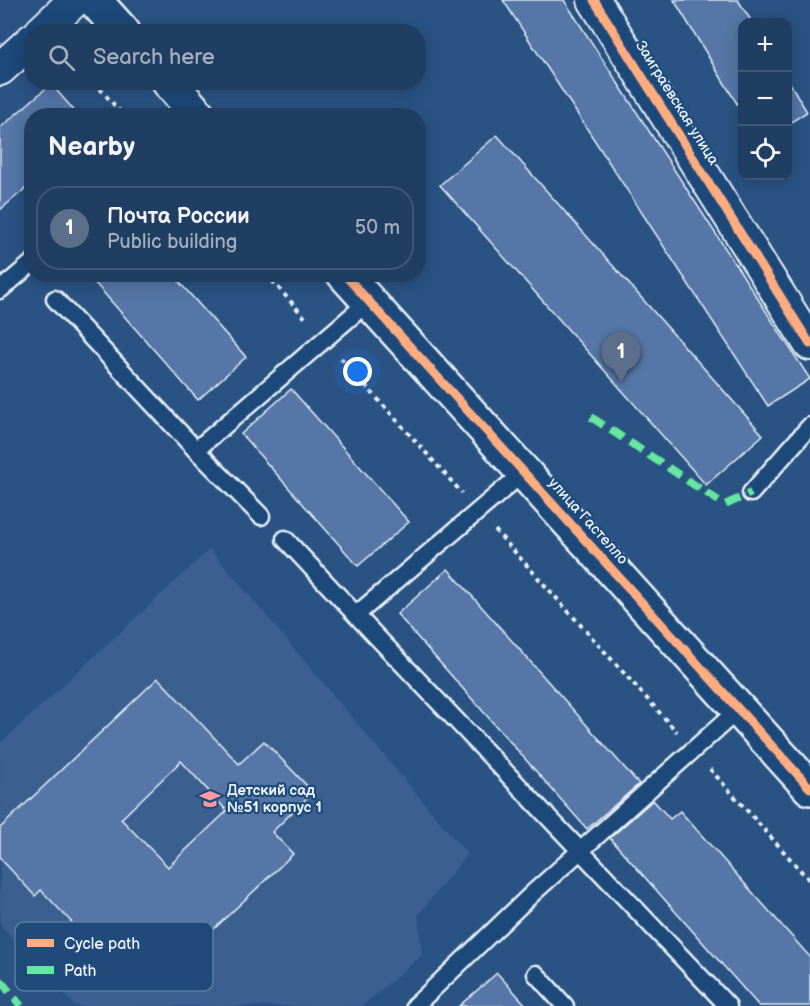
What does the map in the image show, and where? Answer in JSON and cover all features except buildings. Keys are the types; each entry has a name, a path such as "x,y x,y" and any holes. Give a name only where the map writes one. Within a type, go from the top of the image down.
{"street":[{"path":"50,24 75,0"},
{"path":"94,0 116,24"},
{"name":"Заиграевская улица","path":"594,0 810,344"},
{"path":"0,69 24,47"},
{"path":"176,90 192,108"},
{"name":"улица Гастелло","path":"351,282 810,788"}],"lane":[{"path":"0,290 24,270"},
{"path":"55,299 261,516"},
{"path":"196,450 368,302"},
{"path":"751,493 810,426"},
{"path":"356,615 524,472"},
{"path":"285,539 579,852 728,1006"},
{"path":"415,1006 579,852 739,710"},
{"path":"536,974 565,1006"}],"path":[{"path":"101,90 117,108"},
{"path":"273,282 810,881"}],"shaded area":[{"name":"Детский сад №51 корпус 1","path":"210,549 467,854 418,915 422,955 362,1006 75,1006 61,991 213,991 213,922 15,922 15,940 0,924 0,744"}],"marked path":[{"path":"591,417 725,505 751,493"},
{"path":"0,980 21,1006"}],"cycle path":[{"path":"594,0 810,344"},
{"path":"351,282 810,788"}],"place":[{"name":"Почта России","path":"621,382"},
{"name":"Детский сад №51 корпус 1","path":"210,799"}]}
